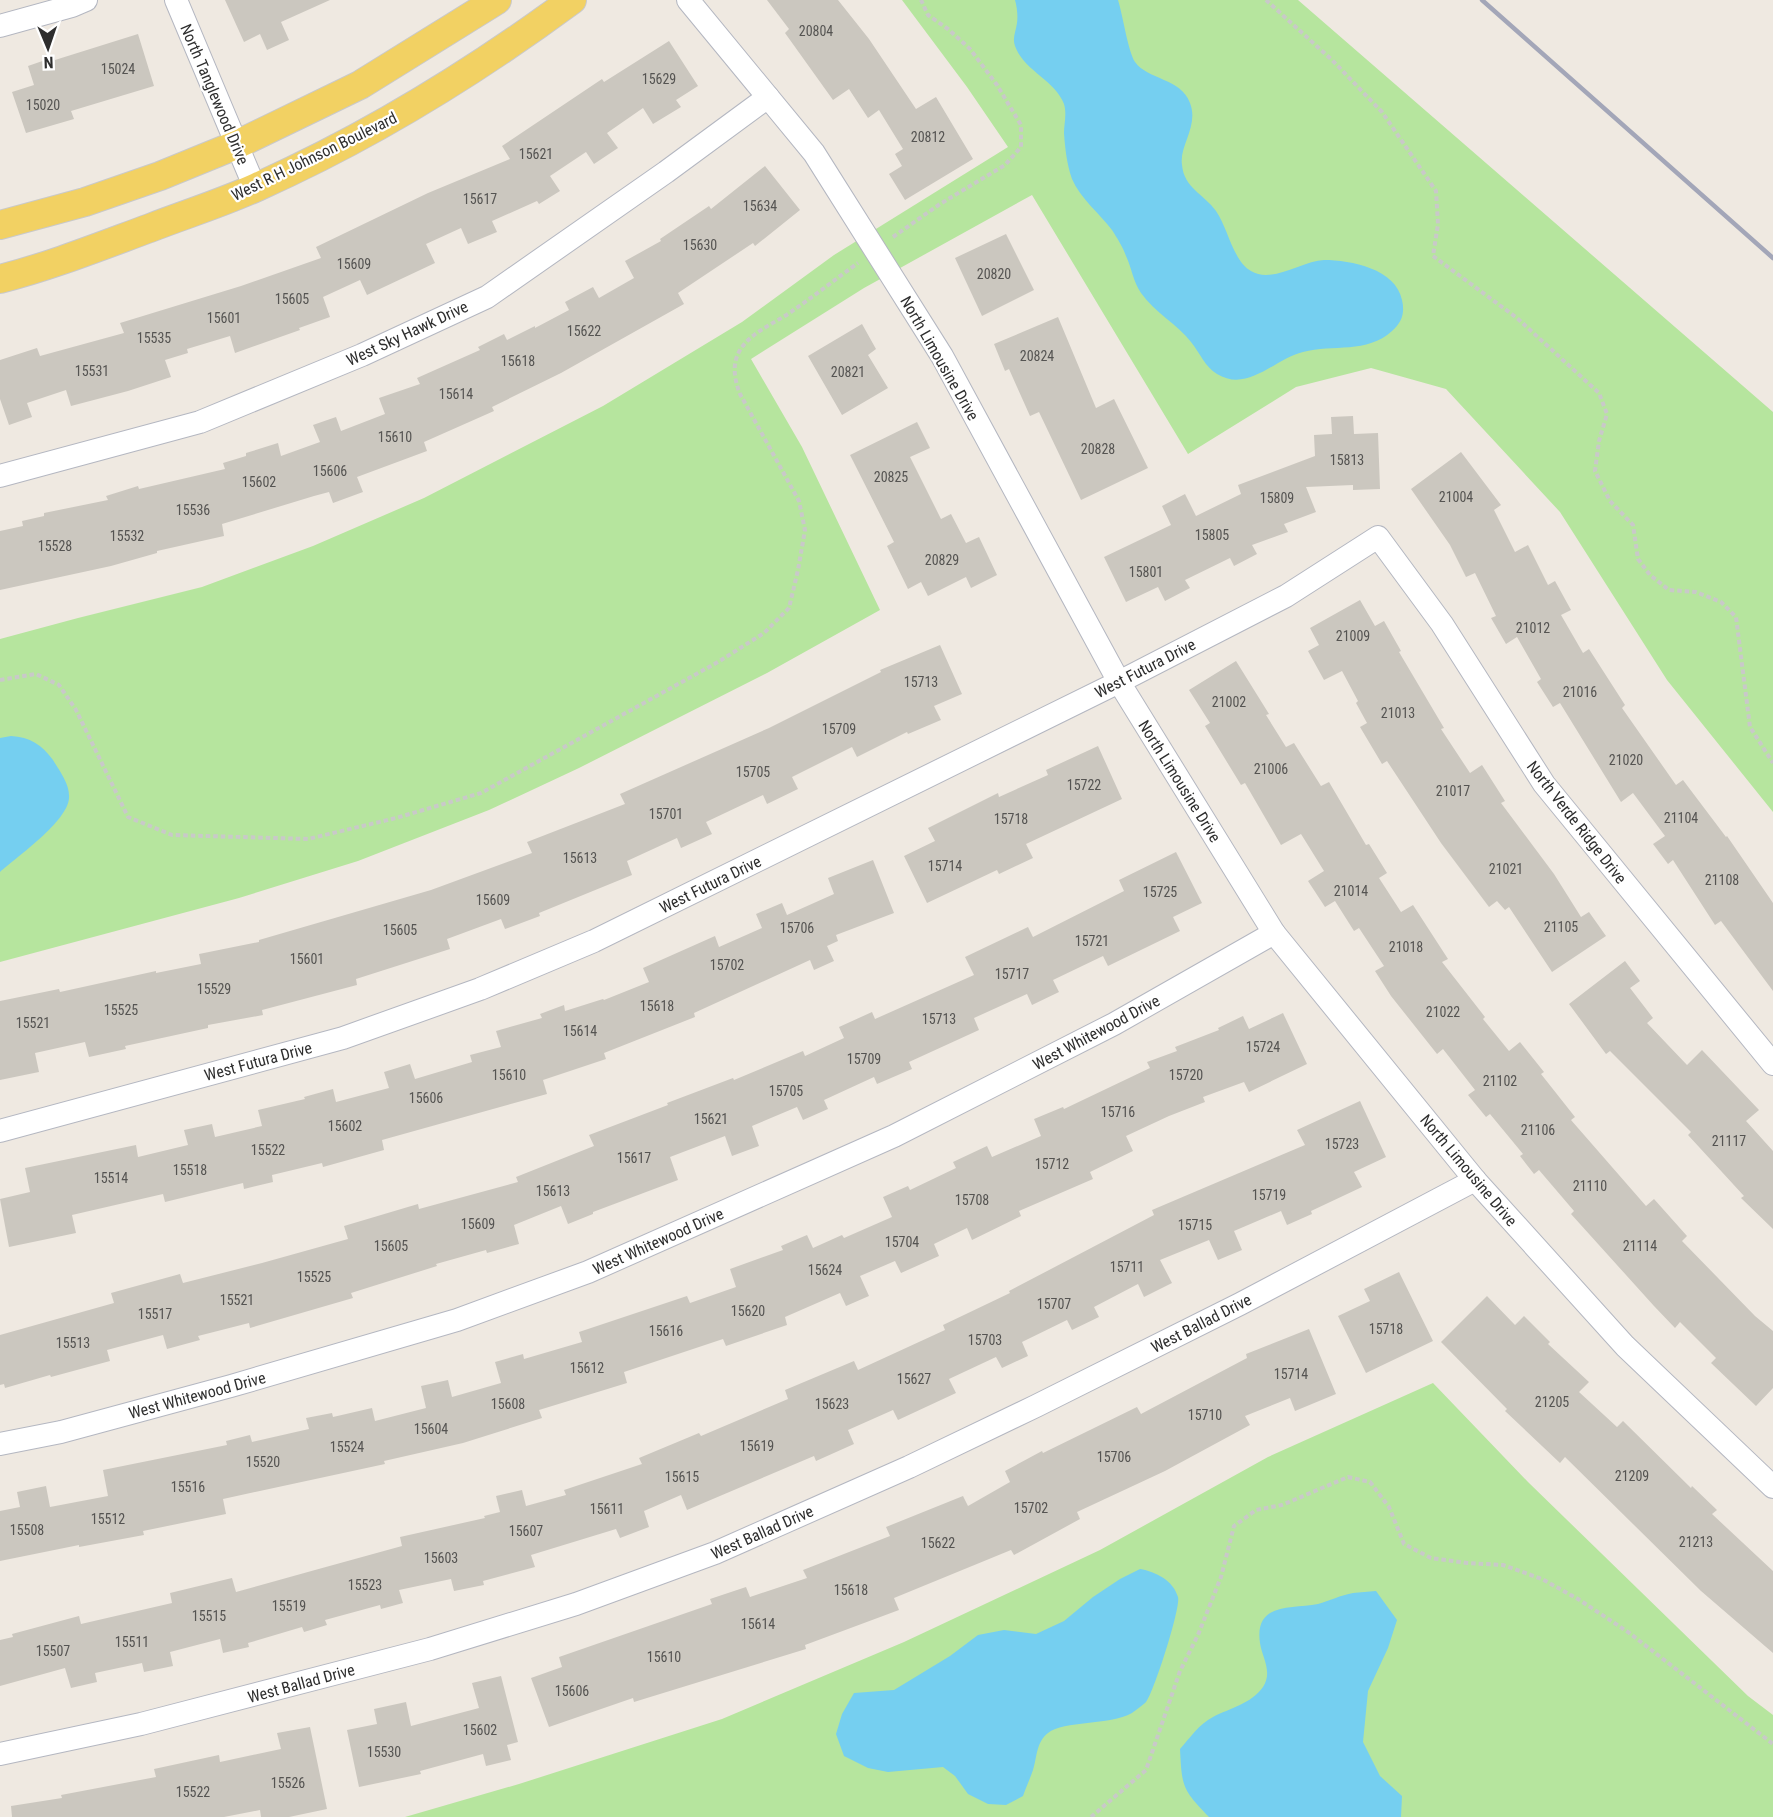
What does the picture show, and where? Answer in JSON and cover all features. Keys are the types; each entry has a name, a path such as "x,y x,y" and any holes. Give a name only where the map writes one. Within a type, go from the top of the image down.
{"main road":[{"path":"0,225 85,202 160,176 236,145 360,86 497,0"},
{"name":"West R H Johnson Boulevard","path":"0,279 108,244 255,188 361,136 452,83 504,50 572,0"}],"street":[{"path":"0,26 86,0"},
{"name":"North Tanglewood Drive","path":"176,0 255,188"},
{"name":"North Limousine Drive","path":"688,0 814,153 942,356 1119,682 1274,933 1475,1180 1625,1346 1773,1487"},
{"name":"West Sky Hawk Drive","path":"0,476 200,422 362,355 487,297 666,172 768,97"},
{"name":"West Futura Drive","path":"0,1131 343,1038 480,989 594,941 1119,682 1286,596 1378,537"},
{"name":"North Verde Ridge Drive","path":"1378,537 1442,624 1544,784 1773,1064"},
{"name":"West Whitewood Drive","path":"0,1444 61,1432 231,1386 458,1320 588,1272 894,1136 1114,1024 1274,933"},
{"name":"West Ballad Drive","path":"0,1754 141,1724 430,1649 576,1604 715,1553 909,1467 1036,1406 1230,1309 1475,1180"}],"path":[{"path":"0,680 36,674 59,685 81,720 128,817 172,835 308,839 396,818 481,793 718,662 764,633 789,608 805,530 799,501 740,394 735,375 738,352 758,333 794,310 940,204 1005,165 1021,147 1021,125 997,85 970,49 948,28 928,15 921,0"},
{"path":"1266,0 1332,60 1382,112 1436,191 1438,224 1433,256 1517,318 1599,393 1607,414 1599,441 1595,471 1610,501 1633,525 1638,559 1650,575 1669,590 1696,592 1721,602 1736,617 1750,727 1773,763"},
{"path":"1091,1817 1146,1770 1180,1671 1198,1635 1221,1577 1234,1526 1256,1510 1282,1505 1348,1477 1371,1482 1389,1507 1404,1544 1431,1558 1503,1565 1542,1579 1628,1632 1773,1744"}],"green space":[{"path":"902,0 1298,0 1773,412 1773,812 1667,680 1560,512 1446,389 1371,368 1296,387 1188,454 1032,195 864,288 751,359 802,447 880,610 767,673 579,768 489,810 358,861 239,898 0,962 0,639 202,587 313,546 424,498 603,406 742,322 834,255 1008,147 967,87"},
{"path":"1433,1383 1528,1482 1748,1696 1773,1715 1773,1817 405,1817 519,1784 722,1719 904,1642 1100,1550 1268,1457"}],"water":[{"path":"1015,0 1118,0 1135,62 1141,68 1179,89 1190,103 1191,128 1182,158 1186,180 1216,211 1235,252 1245,266 1251,271 1268,275 1324,260 1359,264 1371,268 1391,281 1398,289 1403,309 1402,317 1395,328 1372,343 1303,352 1261,373 1239,380 1228,379 1213,371 1185,336 1141,293 1118,239 1085,199 1072,179 1064,133 1064,104 1054,88 1019,55 1014,43 1017,26"},
{"path":"11,736 30,740 49,755 66,783 69,798 60,817 51,828 0,872 0,738"},
{"path":"1140,1569 1152,1572 1168,1581 1178,1597 1171,1632 1150,1695 1143,1705 1122,1717 1065,1726 1048,1733 1039,1745 1023,1796 1006,1805 988,1804 968,1794 955,1776 943,1767 888,1772 868,1768 844,1756 836,1734 842,1714 854,1693 894,1690 950,1656 978,1635 1004,1630 1036,1634 1064,1621 1093,1597"},
{"path":"1376,1591 1397,1620 1388,1648 1368,1691 1363,1742 1380,1776 1402,1796 1401,1817 1209,1817 1193,1800 1185,1787 1180,1749 1203,1723 1253,1698 1263,1687 1267,1670 1260,1643 1263,1620 1277,1610 1318,1604 1353,1593"}],"building":[{"path":"225,0 330,0 281,22 289,40 267,50 260,34 244,42"},
{"path":"767,0 838,0 869,39 916,109 936,97 973,159 905,200 889,174 902,166 895,154 903,149 879,110 868,118 849,89 833,100 785,33 789,29"},
{"path":"138,34 154,86 71,111 74,119 26,133 12,92 34,85 28,66"},
{"path":"669,41 698,86 676,100 681,107 653,124 643,108 607,133 618,148 594,164 586,152 550,176 560,191 539,204 537,201 492,221 497,232 468,244 461,228 426,244 435,263 367,295 360,280 323,297 330,317 299,328 300,330 235,353 230,336 187,349 188,353 165,360 171,377 71,406 66,390 27,403 32,417 9,425 0,399 0,360 37,348 40,356 124,333 120,323 241,286 321,258 316,247 428,193 510,159 502,146 602,79 604,82"},
{"path":"765,166 800,210 755,246 753,243 678,293 684,304 561,373 492,407 494,411 424,442 427,451 357,477 363,492 333,503 329,492 314,496 222,524 224,536 157,551 157,553 111,566 0,590 0,531 23,526 22,521 44,516 44,513 108,500 106,496 138,486 139,489 225,469 223,463 278,443 281,456 320,442 313,425 336,417 341,431 385,414 379,398 420,384 417,378 480,350 478,347 504,334 507,340 535,326 535,328 569,310 565,302 593,287 599,298 634,278 625,261 661,241 660,239 709,206 711,209"},
{"path":"1006,234 1034,290 982,316 955,258"},
{"path":"1058,317 1096,408 1114,399 1148,468 1081,500 1039,412 1030,416 1009,369 1005,371 994,344"},
{"path":"862,324 876,349 868,355 888,388 842,415 808,356"},
{"path":"1353,416 1354,434 1378,433 1380,489 1353,490 1353,485 1306,487 1316,512 1284,524 1288,532 1252,545 1257,554 1234,566 1230,558 1185,580 1190,588 1165,601 1158,587 1126,602 1104,557 1171,525 1162,506 1185,494 1196,516 1241,494 1238,485 1315,456 1314,435 1332,434 1331,417"},
{"path":"917,422 930,448 910,457 941,519 951,514 966,543 979,537 997,575 971,588 966,577 928,596 921,582 908,589 887,546 894,542 850,455"},
{"path":"1461,452 1501,505 1494,510 1515,552 1528,545 1548,585 1555,581 1571,610 1561,615 1583,653 1589,649 1625,705 1622,708 1676,785 1683,780 1727,836 1773,903 1773,991 1721,921 1715,925 1673,860 1668,864 1653,844 1665,836 1633,793 1621,802 1560,703 1553,707 1537,682 1541,679 1517,637 1506,644 1491,618 1496,616 1475,573 1466,577 1450,545 1411,489"},
{"path":"1360,600 1375,626 1384,621 1401,651 1399,652 1444,728 1441,729 1470,773 1482,765 1505,801 1501,803 1554,874 1581,917 1589,912 1606,936 1552,972 1509,907 1505,910 1497,901 1489,907 1441,843 1387,761 1382,764 1360,727 1367,723 1342,671 1324,680 1308,651 1319,645 1310,628"},
{"path":"940,645 962,694 934,706 941,720 908,734 907,732 857,757 852,747 792,777 798,789 767,804 763,795 706,822 712,834 681,848 677,838 627,861 632,875 505,929 501,919 447,939 450,949 356,979 357,985 262,1010 263,1015 208,1025 208,1028 125,1046 126,1049 89,1057 85,1042 35,1053 39,1072 0,1080 0,1001 59,989 60,992 156,971 156,973 201,964 199,954 259,942 259,940 431,890 532,853 527,842 625,804 620,794 769,728 881,672 880,670"},
{"path":"1236,661 1269,714 1266,715 1286,747 1294,743 1321,786 1329,782 1366,845 1369,844 1387,873 1379,878 1401,912 1413,905 1448,959 1442,962 1485,1017 1483,1019 1509,1051 1520,1042 1544,1072 1541,1074 1575,1117 1571,1120 1646,1206 1654,1199 1687,1236 1682,1241 1755,1316 1773,1331 1773,1388 1756,1406 1711,1363 1716,1358 1680,1322 1675,1328 1654,1306 1571,1214 1574,1211 1539,1170 1534,1174 1520,1156 1523,1154 1490,1114 1486,1117 1468,1095 1475,1090 1443,1049 1437,1054 1391,996 1375,971 1384,966 1359,928 1354,931 1335,901 1325,907 1308,881 1324,871 1301,834 1281,845 1245,783 1241,785 1205,726 1210,723 1189,690"},
{"path":"1098,746 1122,799 1026,844 1033,858 999,874 997,870 927,903 904,856 935,841 928,828 998,793 999,797 1048,775 1046,770"},
{"path":"1176,852 1202,903 1173,917 1180,931 1108,966 1103,956 1053,980 1059,992 1032,1005 1027,994 974,1018 979,1030 909,1062 912,1069 877,1084 874,1077 824,1100 828,1109 803,1120 797,1107 752,1126 759,1146 732,1156 725,1136 670,1157 678,1180 593,1212 593,1214 568,1224 561,1206 514,1225 519,1244 487,1253 486,1250 436,1264 437,1266 351,1293 353,1298 250,1328 249,1323 198,1336 200,1340 167,1349 163,1335 107,1350 110,1361 5,1388 4,1384 0,1385 0,1335 114,1303 111,1293 180,1274 183,1283 262,1263 348,1239 344,1226 418,1204 419,1209 518,1182 516,1177 594,1146 589,1135 803,1051 805,1056 844,1038 839,1027 872,1012 875,1019 974,975 965,957 1028,927 1033,937 1124,891 1119,880"},
{"path":"873,860 894,913 836,935 838,941 827,946 834,961 814,970 810,960 694,1013 695,1017 604,1053 606,1059 543,1080 547,1094 382,1140 384,1150 323,1167 322,1163 272,1175 273,1182 244,1189 243,1183 165,1202 163,1194 72,1215 76,1233 9,1247 0,1199 30,1192 25,1168 136,1145 138,1157 188,1145 184,1130 212,1124 215,1137 262,1126 258,1110 305,1099 304,1097 333,1089 336,1102 389,1088 384,1072 410,1064 415,1079 472,1062 470,1055 501,1047 496,1031 542,1018 540,1014 564,1005 565,1011 604,1000 649,982 643,968 715,936 719,947 762,928 756,914 782,903 787,915 834,894 828,878"},
{"path":"1625,961 1640,981 1630,988 1653,1018 1647,1023 1687,1065 1702,1050 1759,1110 1746,1121 1773,1151 1773,1229 1741,1198 1744,1196 1688,1135 1691,1132 1610,1051 1606,1054 1569,1004"},
{"path":"1283,1013 1307,1064 1249,1092 1244,1082 1203,1097 1205,1102 1126,1136 1133,1151 1090,1172 1093,1179 1019,1211 1021,1216 972,1240 967,1228 934,1244 939,1256 901,1273 895,1261 860,1276 869,1296 846,1306 840,1293 785,1317 787,1325 726,1346 723,1339 624,1372 627,1383 539,1410 542,1418 463,1443 384,1461 385,1464 223,1499 226,1514 143,1531 144,1535 0,1561 0,1511 20,1507 17,1492 46,1486 50,1507 108,1496 103,1470 227,1445 226,1441 250,1435 252,1442 309,1429 306,1418 332,1413 333,1417 372,1408 375,1421 426,1408 421,1386 448,1380 452,1397 501,1383 495,1362 523,1354 524,1359 582,1342 579,1332 687,1296 690,1303 736,1287 730,1269 783,1250 781,1246 807,1235 813,1248 842,1235 844,1238 892,1217 883,1197 908,1186 910,1190 956,1168 953,1162 987,1146 992,1157 1041,1136 1034,1119 1063,1107 1064,1109 1150,1068 1147,1062 1177,1051 1175,1047 1219,1030 1218,1028 1243,1016 1249,1029"},
{"path":"1360,1101 1386,1157 1354,1172 1362,1187 1287,1225 1281,1211 1234,1231 1242,1250 1218,1260 1209,1240 1160,1260 1172,1283 1144,1297 1138,1284 1094,1307 1099,1317 1072,1330 1067,1320 1022,1342 1028,1356 1002,1368 996,1357 949,1379 956,1393 898,1420 893,1410 848,1430 854,1444 816,1461 814,1456 687,1510 681,1495 644,1511 649,1527 620,1538 616,1529 531,1555 535,1567 483,1581 484,1585 454,1591 451,1579 399,1590 403,1603 381,1609 380,1605 325,1620 327,1625 304,1632 302,1627 248,1643 249,1647 223,1653 220,1639 170,1652 173,1666 144,1672 142,1663 95,1673 97,1682 71,1688 65,1668 0,1686 0,1640 13,1637 12,1634 79,1616 81,1624 172,1603 170,1593 232,1578 236,1592 402,1546 400,1537 485,1518 484,1516 500,1512 496,1496 522,1490 526,1506 566,1495 564,1490 642,1464 639,1458 699,1433 701,1436 788,1399 785,1390 854,1361 858,1370 945,1330 943,1325 1010,1293 1009,1291 1154,1215 1152,1210 1305,1145 1297,1130"},
{"path":"1399,1272 1433,1341 1366,1373 1338,1316 1370,1301 1364,1289"},
{"path":"1487,1296 1515,1325 1524,1316 1550,1342 1548,1344 1589,1382 1579,1392 1617,1427 1623,1421 1691,1488 1692,1486 1717,1510 1712,1514 1773,1571 1773,1653 1701,1591 1565,1457 1560,1463 1505,1411 1507,1409 1441,1342"},
{"path":"1309,1329 1336,1394 1295,1411 1290,1398 1245,1416 1250,1425 1165,1471 1077,1512 1080,1519 1014,1555 1011,1550 894,1598 899,1610 805,1645 806,1649 634,1702 633,1698 549,1727 531,1678 562,1667 559,1657 712,1604 710,1599 746,1587 750,1597 807,1578 803,1570 890,1536 886,1527 963,1496 968,1506 1010,1482 1005,1471 1042,1451 1043,1453 1137,1407 1141,1414 1247,1358 1246,1354"},
{"path":"501,1676 518,1742 507,1745 511,1760 486,1766 483,1754 420,1771 421,1774 359,1787 347,1730 377,1724 374,1709 406,1702 411,1726 479,1708 472,1683"},
{"path":"310,1727 327,1809 289,1817 261,1817 260,1810 224,1817 12,1817 11,1806 62,1798 61,1795 156,1777 154,1769 219,1755 220,1762 281,1749 277,1733"}],"railway":[{"path":"1482,0 1773,258"}]}
